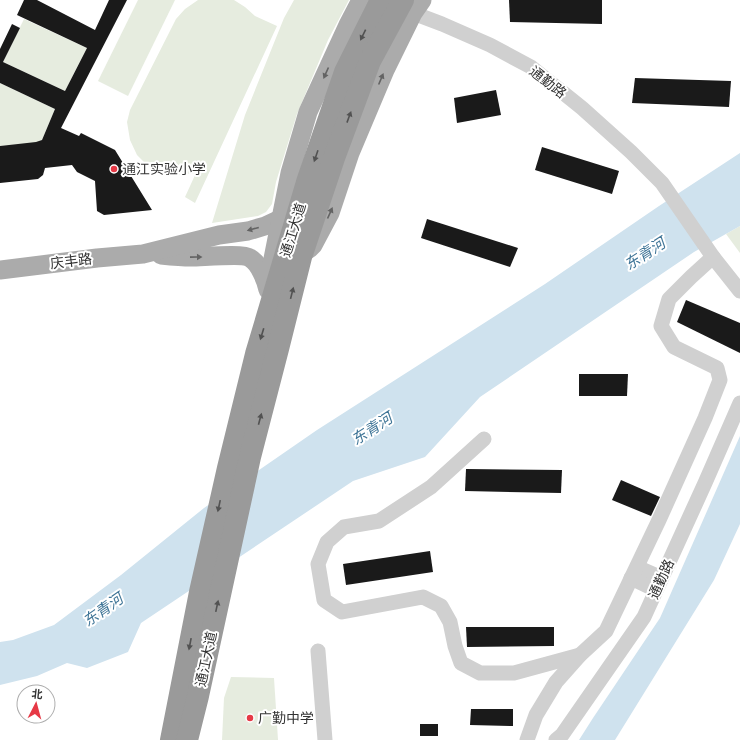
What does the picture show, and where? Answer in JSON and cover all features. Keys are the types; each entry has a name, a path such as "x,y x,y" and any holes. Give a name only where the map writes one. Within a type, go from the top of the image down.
{"highway":[{"name":"通江大道","path":"171,740 200,592 269,296 345,72 381,0"},
{"name":"通江大道","path":"187,740 250,457 301,257 334,158 370,61 413,4"},
{"path":"198,696 198,740"},
{"path":"165,740 176,716"}],"main road":[{"path":"269,296 280,219 290,173 308,112 361,0"},
{"path":"143,254 219,235 248,231 265,226 280,219 293,207 304,191"},
{"path":"143,254 190,257 250,257 258,266 264,277 269,296"},
{"name":"庆丰路","path":"0,270 143,254"}],"street":[{"name":"通勤路","path":"413,4 442,24 490,45 531,67 582,108 631,152 662,183 713,257"},
{"path":"527,740 536,715 556,682 580,655 606,631 705,418 720,380 717,368 674,347 661,326 669,299 713,257 740,291"},
{"name":"通勤路","path":"556,740 562,735 644,618 740,403"},
{"path":"484,439 431,487 378,521 344,527 326,542 318,564 324,600 342,612 423,597 441,606 450,622 455,646 461,663 480,673 514,673 580,655"},
{"path":"634,572 659,584"},
{"path":"318,651 324,740"}],"shaded area":[{"path":"138,0 175,0 128,96 98,81"},
{"path":"198,0 234,0 255,16 277,26 195,203 185,197 196,173 172,175 149,167 137,155 130,140 127,122 130,110 176,19 185,9"},
{"path":"294,0 349,0 328,40 297,114 276,182 272,204 266,212 258,216 212,223 245,115 284,18"},
{"path":"24,19 87,48 65,91 3,62"},
{"path":"0,83 55,109 42,140 36,143 0,146"},
{"path":"740,226 740,253 726,234"},
{"name":"广勤中学","path":"231,677 274,678 278,740 222,740 224,698"}],"water":[{"name":"东青河","path":"740,153 740,226 694,252 480,397 425,457 353,481 141,623 128,652 87,668 67,663 37,676 0,685 0,642 13,640 54,625 121,575 204,508 317,430 545,284"},
{"path":"740,436 740,524 714,580 615,740 579,740 660,618"}],"building":[{"path":"24,0 37,0 95,30 109,0 127,0 61,128 79,136 81,133 115,150 152,210 104,215 97,211 95,181 77,172 72,165 45,168 43,175 38,179 0,183 0,146 42,140 55,109 0,83 0,49 12,24 20,28 3,62 65,91 87,48 17,15"},
{"path":"509,0 602,0 602,24 510,22"},
{"path":"635,78 731,81 729,107 632,103"},
{"path":"496,90 501,115 457,123 454,98"},
{"path":"542,147 619,171 612,194 535,170"},
{"path":"427,219 518,248 510,267 421,238"},
{"path":"686,300 740,323 740,353 677,322"},
{"path":"579,374 628,374 627,396 579,396"},
{"path":"466,469 562,470 561,493 465,491"},
{"path":"621,480 660,497 651,516 612,500"},
{"path":"430,551 433,572 346,585 343,564"},
{"path":"466,627 554,627 554,646 467,647"},
{"path":"471,709 513,709 513,726 470,725"},
{"path":"420,724 438,724 438,736 420,736"}],"place":[{"name":"通江实验小学","path":"114,169"},
{"name":"广勤中学","path":"250,718"}]}
